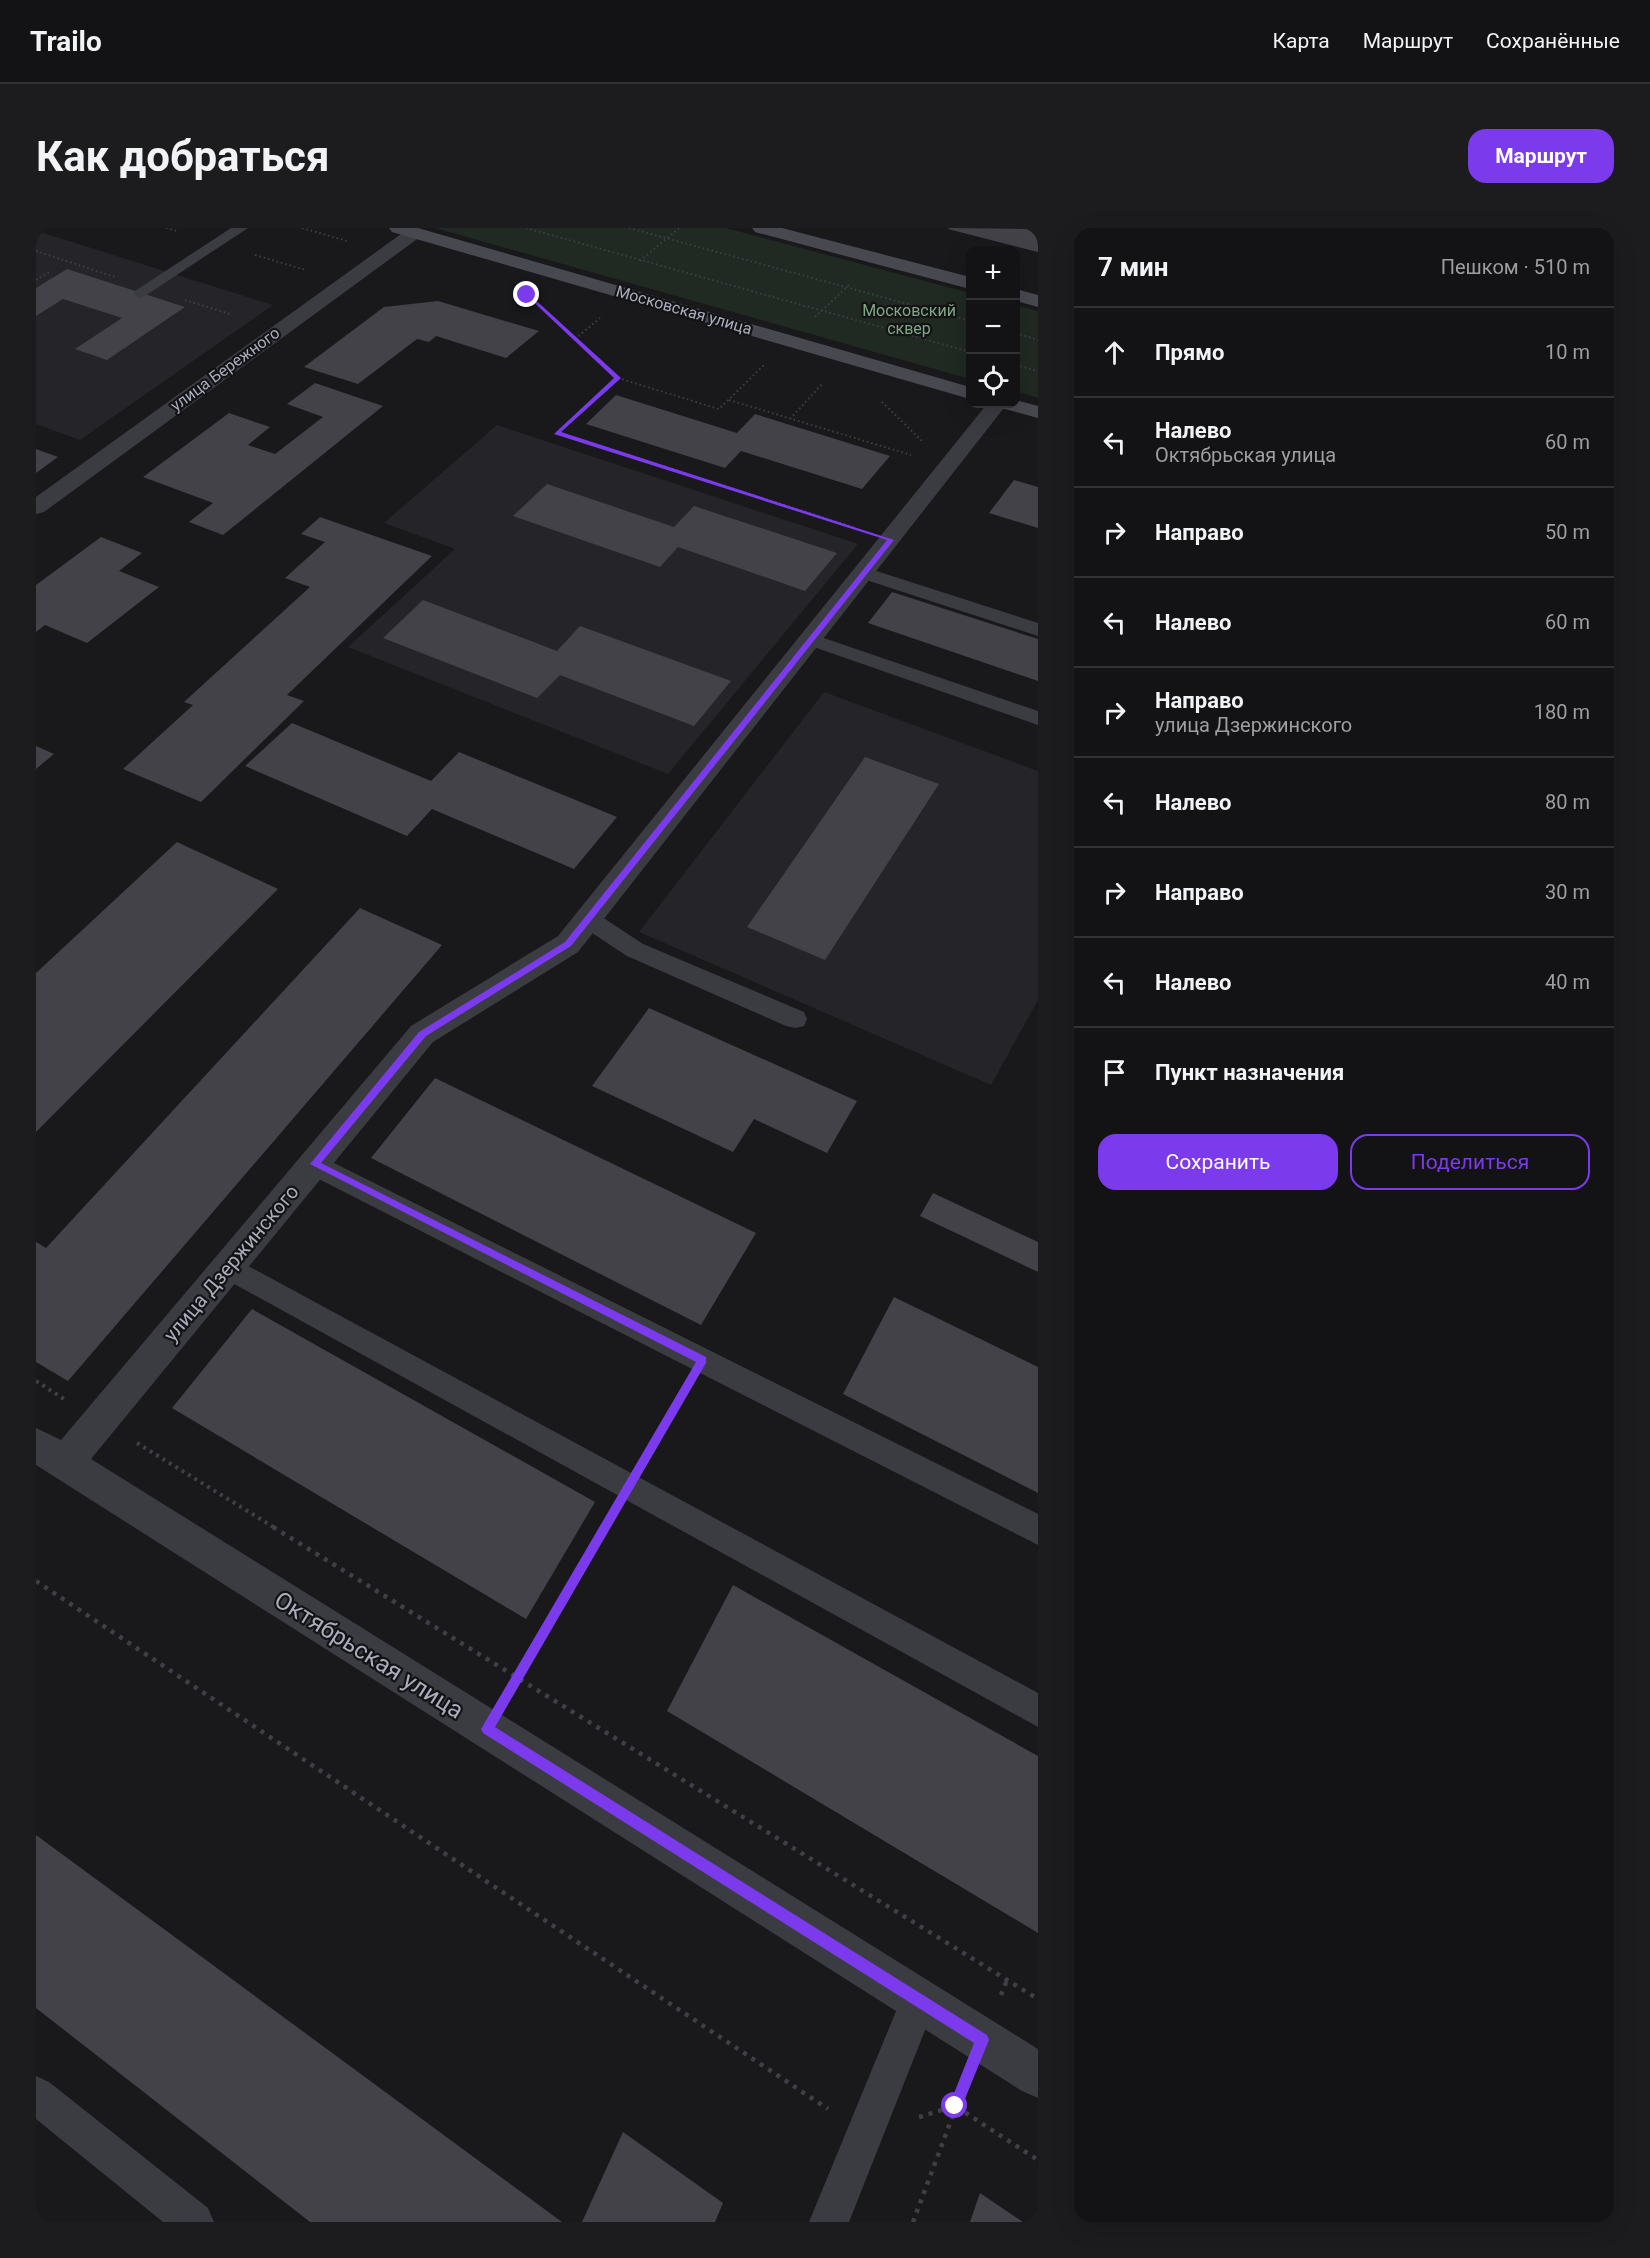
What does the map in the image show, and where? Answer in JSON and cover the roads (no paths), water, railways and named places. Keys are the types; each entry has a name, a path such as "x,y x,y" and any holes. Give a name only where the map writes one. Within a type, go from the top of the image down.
{"main road":[{"path":"760,228 791,232 966,282"},
{"name":"Московская улица","path":"406,230 966,392"},
{"path":"1020,296 1038,301"},
{"path":"1020,407 1038,412"}],"street":[{"name":"улица Бережного","path":"36,507 406,230"},
{"name":"улица Дзержинского","path":"50,1454 100,1420 422,1034 568,944 995,408"},
{"name":"Октябрьская улица","path":"50,1454 1038,2075"}],"lane":[{"path":"140,292 241,228"},
{"path":"864,573 1038,630"},
{"path":"812,640 1038,718"},
{"path":"588,919 635,950 795,1019"},
{"path":"314,1164 1038,1530"},
{"path":"228,1267 1038,1711"},
{"path":"829,2222 919,2000"},
{"path":"36,2096 194,2222"}],"park label":[{"name":"Московский сквер","path":"909,319"}]}
